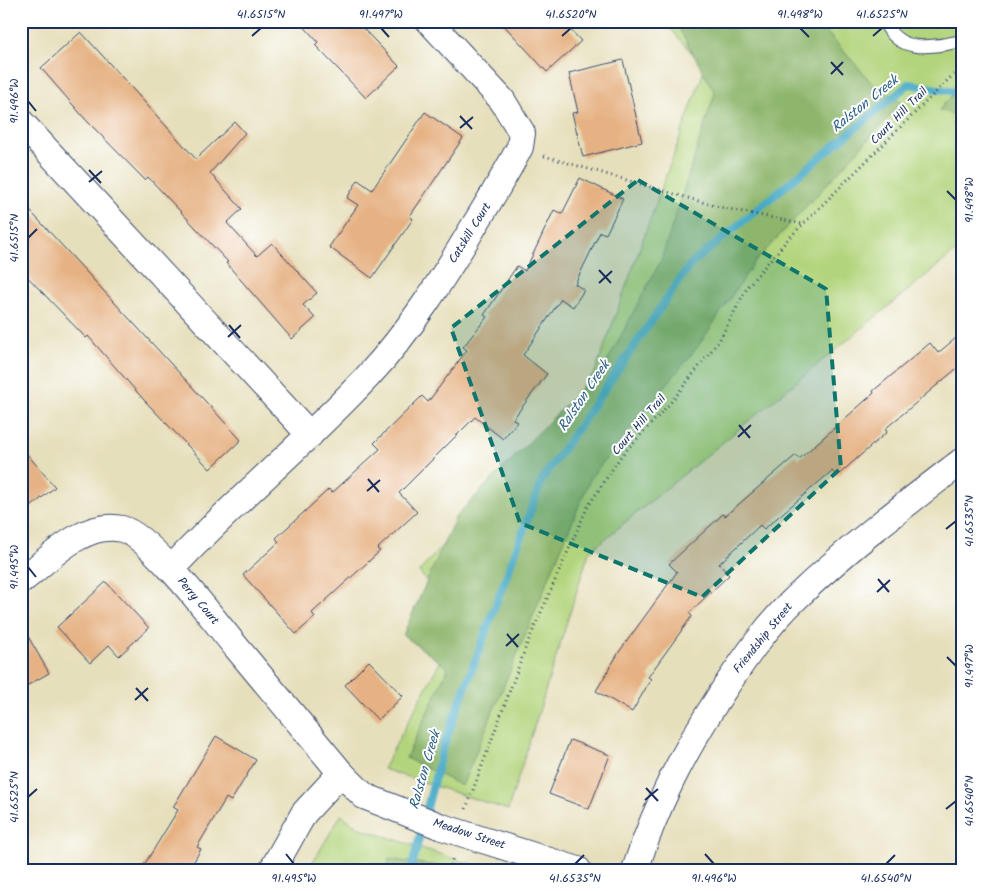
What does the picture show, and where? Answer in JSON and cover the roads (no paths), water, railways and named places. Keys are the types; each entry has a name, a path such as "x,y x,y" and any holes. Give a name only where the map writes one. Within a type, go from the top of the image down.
{"street":[{"name":"Catskill Court","path":"171,569 198,540 310,435 370,374 415,318 458,253 520,147 522,133 502,100 430,21"},
{"path":"21,122 310,435"},
{"name":"Friendship Street","path":"635,870 662,795 689,744 737,670 776,619 798,596 877,526 962,461"},
{"name":"Perry Court","path":"21,581 66,545 90,532 122,529 138,536 171,569 342,773"},
{"path":"272,870 304,813 325,788 342,773"},
{"name":"Meadow Street","path":"342,773 364,796 450,829 578,870"}],"lane":[{"path":"884,21 889,33 905,45 939,45 962,41"}],"waterway":[{"name":"Ralston Creek","path":"411,870 442,750 542,480 690,265 909,84 962,93"}]}
